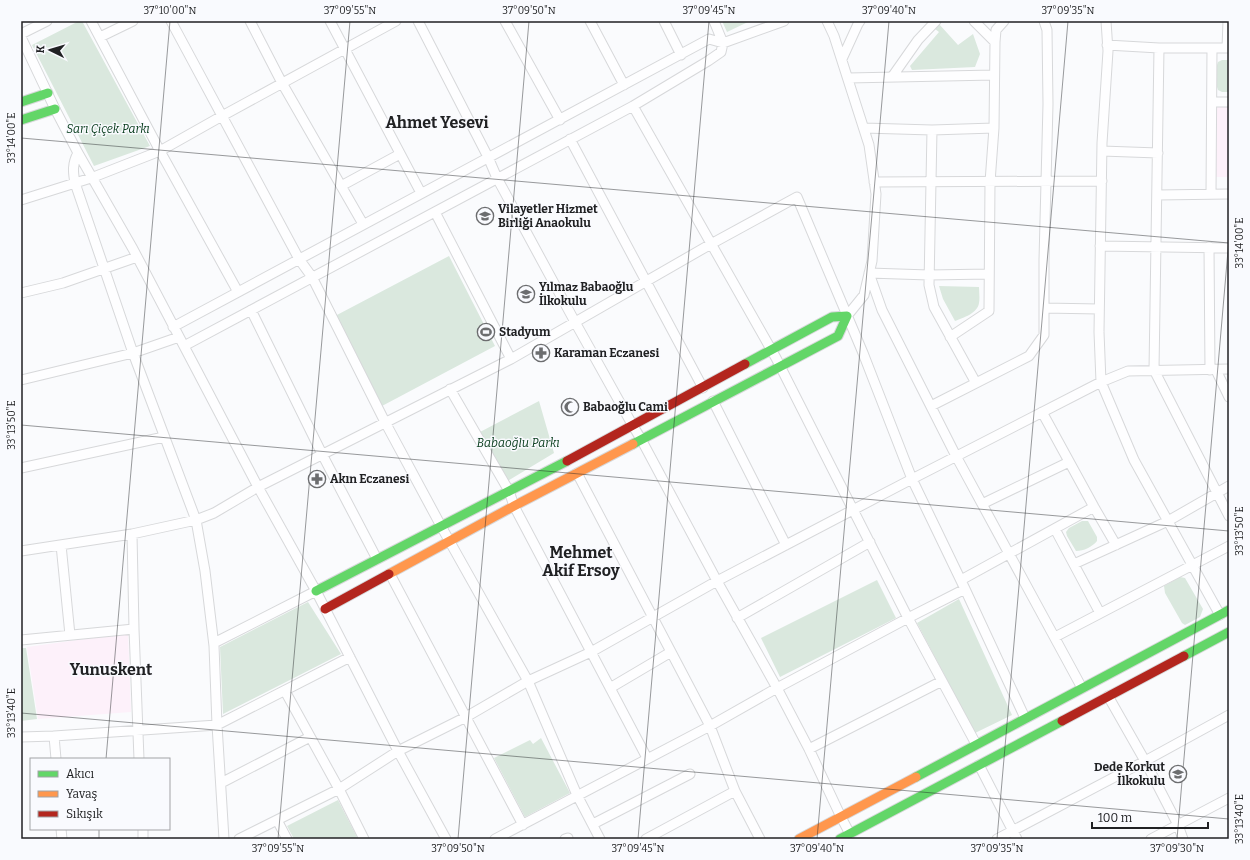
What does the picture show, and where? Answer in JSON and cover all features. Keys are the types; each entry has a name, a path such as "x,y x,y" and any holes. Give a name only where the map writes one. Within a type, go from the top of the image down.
{"street":[{"path":"21,34 47,21"},
{"path":"91,21 160,151 238,292"},
{"path":"100,37 133,21"},
{"path":"171,21 299,259 312,278 385,422 441,526 528,681 577,795 600,839"},
{"path":"250,21 282,83 363,224"},
{"path":"330,21 421,193"},
{"path":"21,200 91,178 160,151 396,21"},
{"path":"418,21 497,178 575,322 641,439 717,582 809,749 850,834"},
{"path":"505,21 560,120"},
{"path":"590,21 624,85"},
{"path":"664,21 681,55"},
{"path":"184,346 633,106 708,61 721,52 723,43 714,21"},
{"path":"173,327 709,39 723,43 784,21"},
{"path":"325,609 514,506 838,336 847,316 864,295 872,261 876,194 870,146 842,59 827,21"},
{"path":"842,59 860,21"},
{"path":"892,77 918,40 936,21"},
{"path":"974,21 995,42"},
{"path":"950,337 989,311 990,182 994,128 995,42 996,30 1004,21"},
{"path":"931,406 1030,356 1044,335 1048,104 1047,30 1044,21"},
{"path":"1106,21 1107,46 1102,151 1099,309 1101,382 1134,460 1220,615"},
{"path":"1107,46 1228,48 1228,21"},
{"path":"21,37 48,93 54,109 91,178 137,256 173,327 258,487 316,591 398,751 446,839"},
{"path":"1159,48 1154,370 1229,516"},
{"path":"1211,194 1212,48"},
{"path":"848,78 994,75"},
{"path":"21,102 48,93"},
{"path":"1212,102 1229,102"},
{"path":"633,106 772,350 908,618 976,744"},
{"path":"21,120 54,109"},
{"path":"864,128 932,130 994,128"},
{"path":"932,130 929,285 934,307 976,384"},
{"path":"570,139 647,280 703,388"},
{"path":"1102,151 1158,153"},
{"path":"78,153 73,166 75,183 133,353 196,520 205,571 214,643 224,839"},
{"path":"341,186 400,154"},
{"path":"874,182 1102,181"},
{"path":"1157,195 1229,194"},
{"path":"21,551 132,534 196,520 214,513 258,487 511,359 647,280 797,197 847,316 912,479 1025,718"},
{"path":"435,212 511,359"},
{"path":"1100,246 1229,248"},
{"path":"1209,247 1213,370 1229,397"},
{"path":"21,293 63,282 137,256"},
{"path":"869,273 929,275 989,274"},
{"path":"869,273 882,310 956,456 1082,688"},
{"path":"1044,308 1099,309"},
{"path":"251,310 322,454 377,559"},
{"path":"214,643 633,426 832,317 847,316"},
{"path":"21,380 133,353 179,337"},
{"path":"239,839 339,789 398,751 466,717 528,681 591,652 786,545 1101,382 1128,371 1229,370"},
{"path":"450,389 509,491 514,506 647,758"},
{"path":"714,401 786,545"},
{"path":"1042,412 1116,544"},
{"path":"21,468 164,437"},
{"path":"982,504 1069,462"},
{"path":"577,473 710,726 734,791 760,839"},
{"path":"1074,564 1168,521 1229,486"},
{"path":"961,580 1094,507"},
{"path":"1055,529 1100,613"},
{"path":"132,534 139,758"},
{"path":"737,618 870,542"},
{"path":"61,545 70,635"},
{"path":"1055,637 1229,546"},
{"path":"390,574 523,825"},
{"path":"495,839 710,726 776,688 965,589"},
{"path":"799,839 1229,610"},
{"path":"21,640 134,629"},
{"path":"840,839 1229,632"},
{"path":"610,688 671,652"},
{"path":"21,737 217,725 350,657"},
{"path":"809,749 942,681"},
{"path":"285,691 339,789 364,839"},
{"path":"1108,696 1145,761 1178,825 1183,839"},
{"path":"997,839 1015,835 1229,715"},
{"path":"54,736 56,758"},
{"path":"221,783 310,737"},
{"path":"979,765 1015,835"},
{"path":"592,824 690,774"},
{"path":"646,839 734,791"},
{"path":"1151,839 1229,798"},
{"path":"277,820 287,839"}],"shaded area":[{"path":"1217,104 1229,105 1229,177 1213,177 1214,108"},
{"path":"128,633 131,712 38,719 27,647"}],"green space":[{"name":"Sarı Çiçek Parkı","path":"79,21 82,21 150,146 94,166 32,45"},
{"path":"722,21 750,21 727,32"},
{"path":"939,24 958,45 973,34 980,54 975,67 912,70 910,66 939,32 935,29"},
{"path":"1222,60 1229,60 1229,92 1222,92 1218,90 1217,87 1216,68 1218,62"},
{"path":"449,256 495,346 382,406 335,316"},
{"path":"939,286 979,287 978,307 970,315 955,321 943,299"},
{"name":"Babaoğlu Parkı","path":"539,401 554,453 506,482 480,432"},
{"path":"1082,521 1088,521 1097,537 1097,541 1088,548 1076,551 1066,532 1069,528"},
{"path":"1180,577 1185,578 1203,609 1200,617 1185,625 1182,623 1165,593 1164,586"},
{"path":"877,580 896,618 780,677 761,638"},
{"path":"959,599 1012,715 975,733 917,623"},
{"path":"308,602 341,654 223,714 220,647"},
{"path":"21,648 26,648 37,719 21,721"},
{"path":"541,738 570,793 525,817 494,758 530,740 533,744"},
{"path":"338,800 358,839 294,839 287,826"}],"traffic: fast":[{"path":"21,102 48,93"},
{"path":"21,120 55,109"},
{"path":"633,444 838,336 847,316 832,317 745,364"},
{"path":"316,591 567,461"},
{"path":"916,777 1229,610"},
{"path":"1184,656 1229,632"},
{"path":"840,839 1062,721"}],"traffic: slow":[{"path":"389,574 514,506 633,444"},
{"path":"799,839 916,777"}],"traffic: jam":[{"path":"567,461 745,364"},
{"path":"325,609 389,574"},
{"path":"1062,721 1184,656"}],"place":[{"name":"Vilayetler Hizmet Birliği Anaokulu","path":"485,216"},
{"name":"Yılmaz Babaoğlu İlkokulu","path":"526,294"},
{"name":"Stadyum","path":"486,332"},
{"name":"Karaman Eczanesi","path":"541,353"},
{"name":"Babaoğlu Cami","path":"570,407"},
{"name":"Akın Eczanesi","path":"317,479"},
{"name":"Dede Korkut İlkokulu","path":"1178,774"}],"district":[{"name":"Ahmet Yesevi","path":"437,122"},
{"name":"Mehmet Akif Ersoy","path":"581,561"},
{"name":"Yunuskent","path":"111,669"}]}
